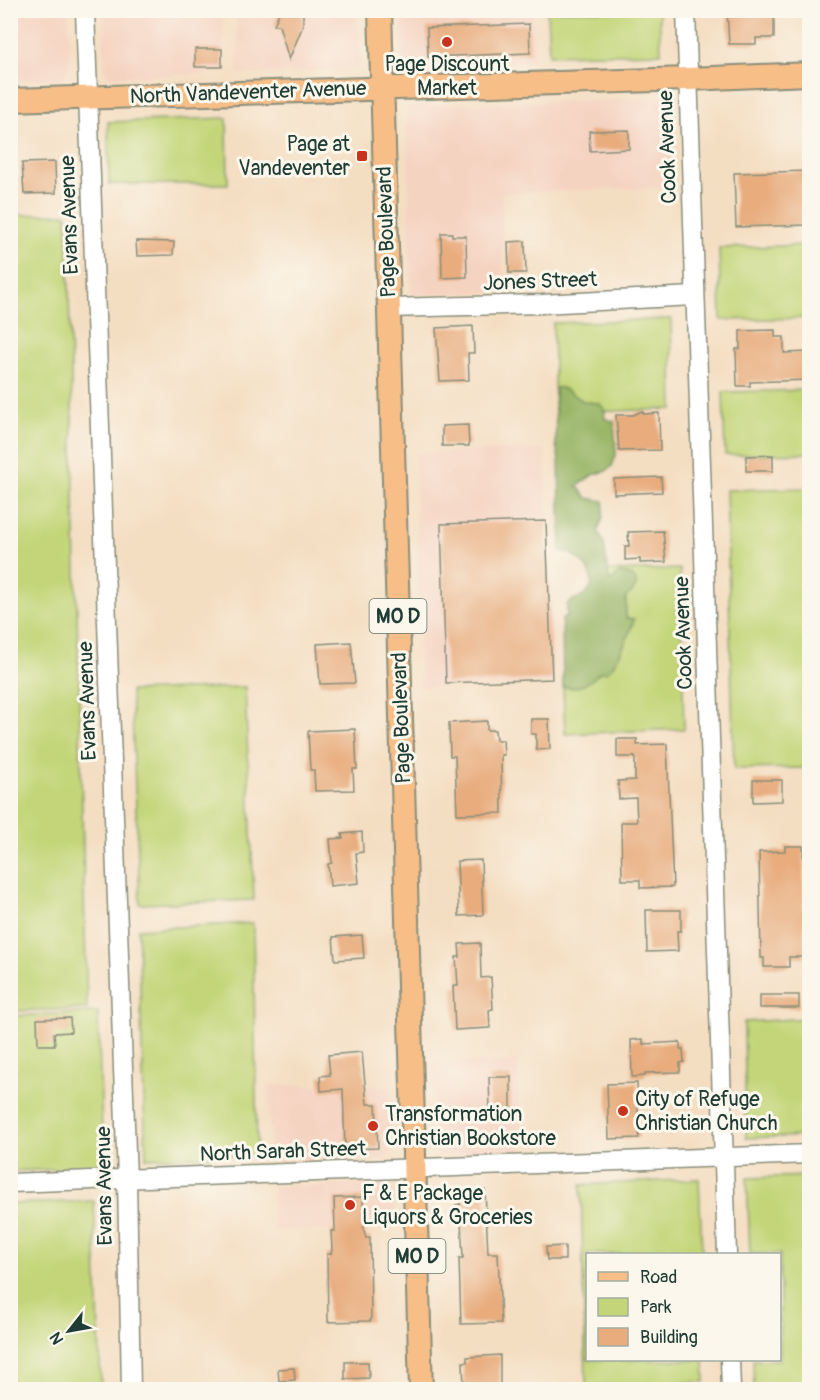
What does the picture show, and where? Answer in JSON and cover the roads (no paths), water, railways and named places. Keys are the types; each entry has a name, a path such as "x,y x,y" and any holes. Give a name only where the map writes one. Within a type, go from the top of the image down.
{"main road":[{"name":"Page Boulevard","path":"380,10 421,1389"},
{"name":"North Vandeventer Avenue","path":"10,100 810,74"}],"street":[{"name":"Evans Avenue","path":"85,10 127,1179 131,1389"},
{"name":"Cook Avenue","path":"686,10 727,1253"},
{"name":"Jones Street","path":"388,308 542,304 694,296"},
{"name":"North Sarah Street","path":"10,1183 810,1154"},
{"path":"730,1361 731,1389"}],"place":[{"name":"Page Discount Market","path":"447,42"},
{"name":"Page at Vandeventer","path":"362,156"},
{"name":"City of Refuge Christian Church","path":"623,1111"},
{"name":"Transformation Christian Bookstore","path":"373,1126"},
{"name":"F & E Package Liquors & Groceries","path":"350,1205"}]}
